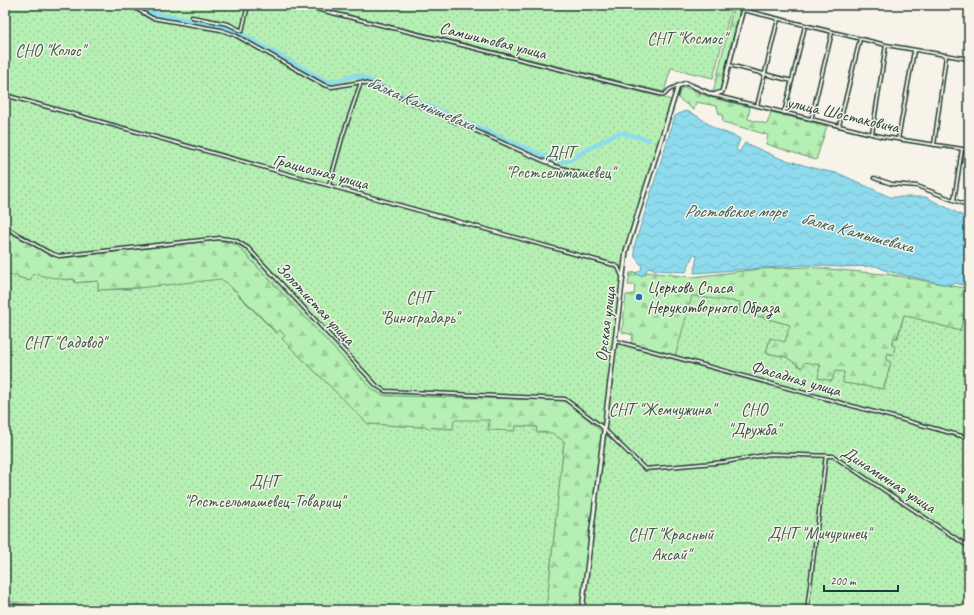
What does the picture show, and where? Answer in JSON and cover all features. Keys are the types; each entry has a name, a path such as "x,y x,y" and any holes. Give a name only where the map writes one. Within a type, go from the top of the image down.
{"main road":[{"path":"678,86 683,83 688,84 713,95 718,94 723,90 744,5"},
{"name":"Орская улица","path":"582,610 623,279 630,239 678,86"}],"street":[{"path":"130,5 152,18 221,30 235,35 324,85 332,87 361,82 392,93 436,114 480,131 555,166 596,178"},
{"path":"192,17 228,24 242,31 248,5"},
{"name":"Самшитовая улица","path":"300,5 664,95 669,90 678,86"},
{"path":"743,10 886,45 914,51 969,59"},
{"path":"757,106 778,19"},
{"path":"784,113 805,26"},
{"path":"811,120 832,32"},
{"path":"839,126 860,39"},
{"path":"872,134 886,45"},
{"path":"898,139 914,51"},
{"path":"934,145 946,56"},
{"path":"729,65 792,81"},
{"path":"329,185 343,135 361,82"},
{"name":"Грациозная улица","path":"5,95 281,174 329,185 614,265 618,267 623,279"},
{"name":"улица Шостаковича","path":"713,95 872,134 969,150"},
{"path":"954,200 962,149"},
{"path":"874,178 892,184 917,186 969,206"},
{"name":"Золотистая улица","path":"5,227 48,252 59,256 220,238 235,240 248,248 377,386 385,391 560,398 571,402 604,429 645,469"},
{"name":"Фасадная улица","path":"616,341 969,438"},
{"name":"Динамичная улица","path":"645,469 725,462 770,454 826,455 839,458 969,547"},
{"path":"807,610 826,455"},
{"path":"5,605 45,610"}],"green space":[{"path":"5,5 294,5 672,100 628,240 602,432 574,406 562,400 396,396 383,395 373,390 237,245 219,240 63,258 44,251 5,229"},
{"name":"СНТ \"Космос\"","path":"308,5 732,5 713,78 671,68 664,92"},
{"path":"734,5 741,5 720,90 713,93"},
{"path":"684,87 712,98 750,107 748,119 767,124 771,112 827,126 816,160 766,144 768,135 723,122 722,114 719,114 717,106 696,102 694,110 678,98 680,90"},
{"path":"5,229 56,257 219,240 237,245 373,390 383,395 562,400 574,406 602,432 581,610 546,610 564,441 536,432 537,427 516,426 516,431 488,430 489,420 453,429 368,424 282,339 280,330 277,333 227,283 98,290 98,281 74,283 74,279 30,281 5,273"},
{"path":"808,267 894,275 969,289 969,305 967,305 960,331 904,315 897,338 894,338 892,345 896,346 893,355 888,353 886,360 891,362 884,389 842,383 844,372 832,381 817,378 820,365 802,368 786,357 766,353 770,338 790,325 739,311 739,302 675,357 631,345 633,335 622,332 626,295 634,294 635,285 628,285 630,273 646,272 692,277 761,269"},
{"name":"ДНТ \"Ростсельмашевец-Товарищ\"","path":"5,273 30,281 33,274 67,280 74,279 75,283 98,281 98,290 129,289 221,279 234,291 236,290 238,295 276,333 280,330 285,336 282,339 368,424 453,429 454,420 489,420 488,430 515,431 516,426 537,427 536,432 552,433 564,441 546,610 79,610 5,601"},
{"path":"692,296 740,302 739,311 790,325 785,342 770,338 766,353 786,357 802,368 805,362 820,365 818,378 832,381 835,371 844,372 843,383 884,389 891,362 886,360 888,353 893,355 895,346 892,345 894,338 898,338 904,315 960,331 968,304 969,305 969,610 583,610 604,432 619,445 622,442 616,437 615,439 608,433 609,430 606,430 617,341 675,357"}],"water":[{"name":"Ростовское море","path":"685,111 697,116 716,129 740,139 736,150 739,152 745,143 779,158 840,174 890,197 926,197 969,219 969,287 956,283 948,285 934,282 887,271 876,266 841,267 807,265 694,273 697,256 695,254 693,255 686,272 655,270 650,267 646,271 646,274 641,276 635,274 641,270 642,266 635,257 634,247 675,116"}],"waterway":[{"name":"балка Камышеваха","path":"140,5 153,13 189,20"},
{"name":"балка Камышеваха","path":"194,21 233,30 326,81 332,82 357,75 556,161 562,162 570,160 615,134 623,133 649,140"}],"place":[{"name":"Церковь Спаса Нерукотворного Образа","path":"639,297"}],"park label":[{"name":"СНО \"Колос\"","path":"50,50"},
{"name":"ДНТ \"Ростсельмашевец\"","path":"560,162"},
{"name":"СНТ \"Виноградарь\"","path":"419,307"},
{"name":"СНТ \"Садовод\"","path":"65,342"},
{"name":"СНТ \"Жемчужина\"","path":"662,409"},
{"name":"СНО \"Дружба\"","path":"754,419"},
{"name":"ДНТ \"Мичуринец\"","path":"819,533"},
{"name":"СНТ \"Красный Аксай\"","path":"671,544"}]}
